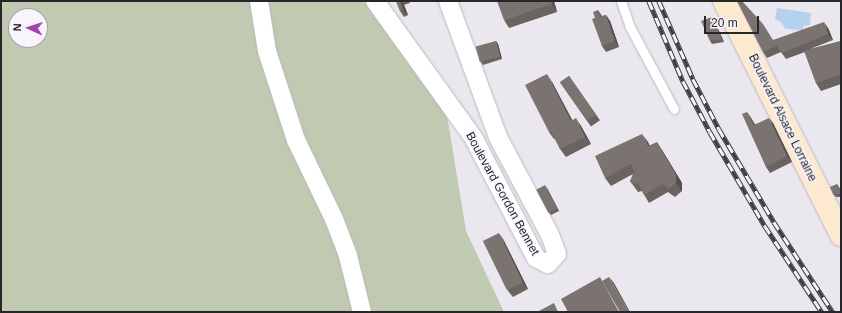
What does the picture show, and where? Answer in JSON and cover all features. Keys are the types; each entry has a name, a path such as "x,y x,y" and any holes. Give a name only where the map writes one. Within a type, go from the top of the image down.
{"main road":[{"name":"Boulevard Alsace Lorraine","path":"724,1 841,235"}],"street":[{"path":"259,1 267,51 296,140 334,219 348,256 362,312"},
{"name":"Boulevard Gordon Bennet","path":"375,1 474,139 536,258 548,264 557,254 550,235 498,137 448,1"}],"lane":[{"path":"621,1 630,27 674,109"}],"green space":[{"path":"1,1 383,1 441,79 466,231 504,312 1,312"}],"water":[{"path":"777,8 811,13 810,25 803,26 803,30 785,29 781,22 775,19"}],"building":[{"path":"396,1 400,1 403,10 400,11"},
{"path":"497,1 551,1 552,4 504,20"},
{"path":"737,1 742,1 763,24 773,40 824,22 828,34 782,53 777,46 763,52"},
{"path":"598,10 600,17 606,15 615,41 602,46 592,19 595,18 593,12"},
{"path":"712,17 722,39 710,41 701,21"},
{"path":"496,41 500,56 480,62 476,46"},
{"path":"841,41 841,74 816,83 804,51"},
{"path":"547,74 571,121 576,118 585,137 560,149 551,131 549,132 525,85"},
{"path":"569,76 596,115 587,121 560,82"},
{"path":"747,112 754,125 769,118 787,156 766,167 742,114"},
{"path":"642,134 648,146 657,142 676,175 676,183 669,189 663,184 644,195 638,183 632,184 630,181 635,172 631,164 605,178 595,156"},
{"path":"837,184 841,194 833,194 830,187"},
{"path":"545,185 557,208 548,213 536,190"},
{"path":"499,233 523,282 507,290 483,241"},
{"path":"600,277 619,312 568,312 561,299"},
{"path":"609,277 629,312 620,312 602,281"},
{"path":"554,303 558,312 537,312"}],"railway":[{"path":"649,1 683,81 710,132 765,226 822,312"},
{"path":"659,1 693,79 719,129 774,222 833,312"}]}
